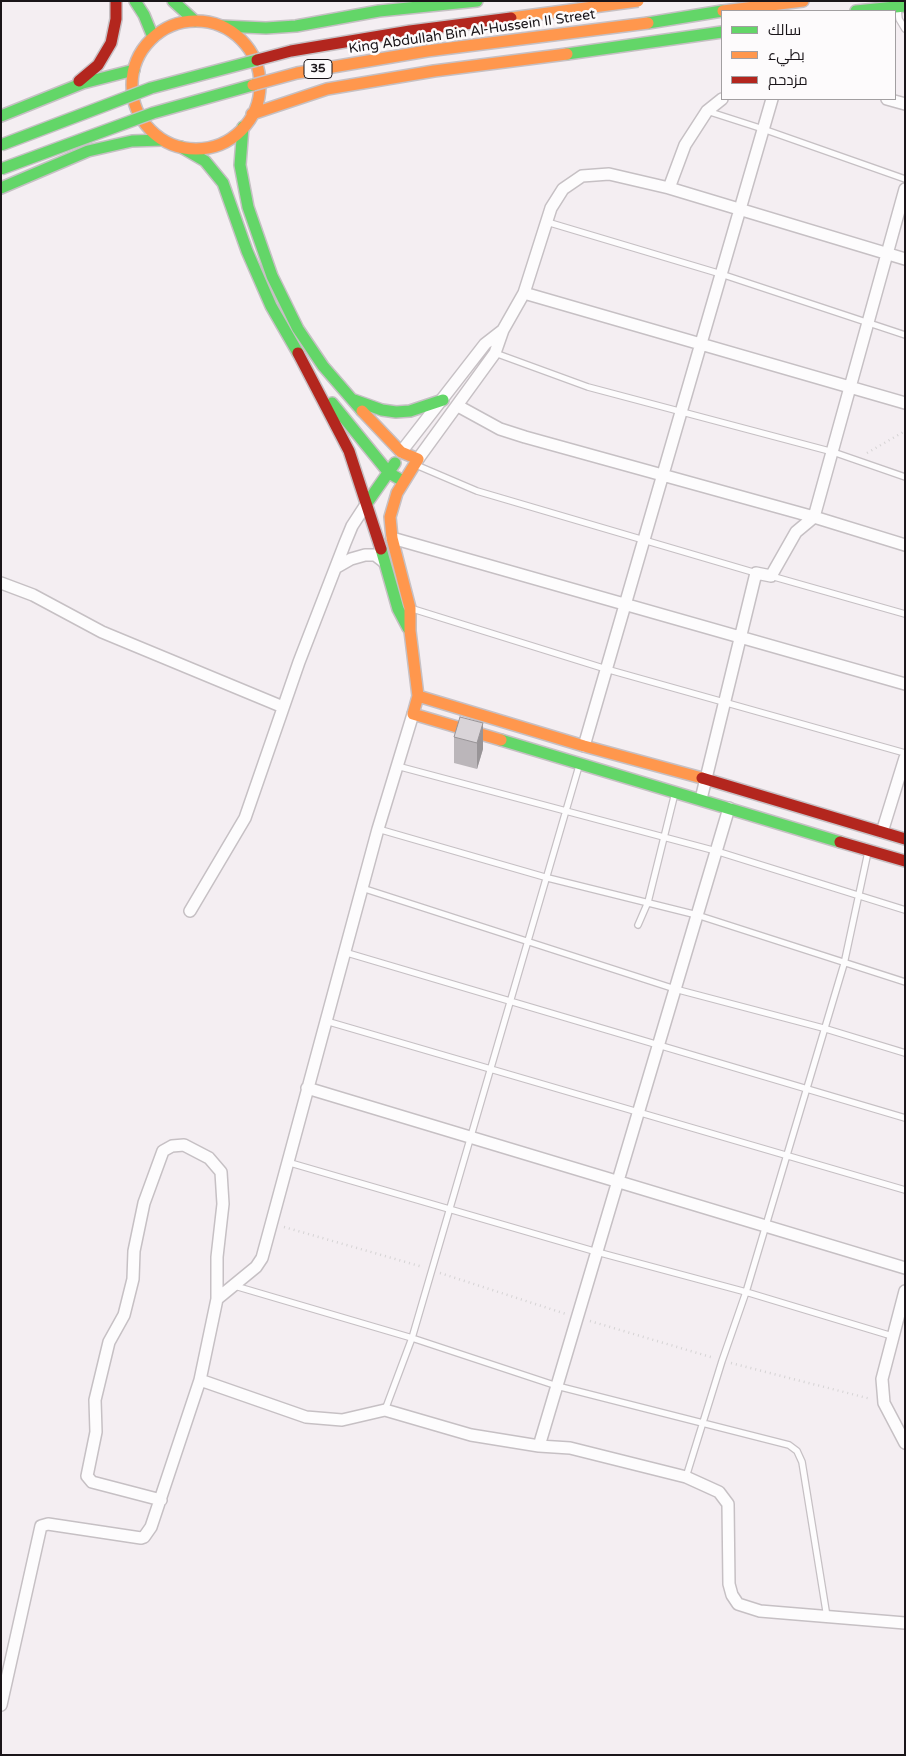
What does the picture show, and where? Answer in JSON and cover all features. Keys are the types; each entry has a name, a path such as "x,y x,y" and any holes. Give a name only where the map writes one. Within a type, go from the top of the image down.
{"main road":[{"path":"69,88 98,65 111,43 116,19 116,1"},
{"path":"135,1 144,15 153,37"},
{"path":"174,1 195,21"},
{"path":"162,140 147,126 137,109 132,90 134,70 140,54 153,37 173,25 195,21 222,26 266,28 296,26 379,11 477,1"},
{"name":"King Abdullah Bin Al-Hussein II Street","path":"1,145 151,88 291,51 410,31 638,1"},
{"name":"King Abdullah Bin Al-Hussein II Street","path":"731,10 803,1"},
{"path":"865,10 901,6"},
{"name":"King Abdullah Bin Al-Hussein II Street","path":"1,169 153,113 297,73 427,51 648,23 721,11"},
{"path":"181,147 195,149 215,146 232,137 243,127 252,114 259,86 255,61 242,41 222,26"},
{"path":"252,114 327,89 434,71 583,53 721,32"},
{"path":"1,116 69,88 134,70"},
{"path":"243,127 239,154 243,187 272,276 298,329 323,366 352,400 402,452 416,462 403,481 392,506 390,517 392,538 410,608 410,631 418,696 413,714 905,861"},
{"path":"1,188 88,150 132,141 162,140 181,147 205,161 223,183 247,251 264,290 317,386 349,451 367,503 398,608 410,631"},
{"path":"317,386 389,472 403,481"},
{"path":"352,400 382,410 396,412 410,411 443,400"},
{"path":"367,503 402,452"},
{"path":"418,696 584,746 707,778 905,839"}],"street":[{"path":"669,188 685,145 707,111 721,100"},
{"path":"584,746 772,100"},
{"path":"891,100 905,104"},
{"path":"416,462 495,353 503,330 524,293 551,208 563,190 582,176 608,174 669,188 905,260"},
{"path":"701,799 756,573 771,576 796,532 814,517 905,189"},
{"path":"524,293 905,403"},
{"path":"402,452 485,344 503,330"},
{"path":"458,406 509,432 814,517 905,545"},
{"path":"190,911 245,818 283,708 352,526 367,503"},
{"path":"392,538 905,684"},
{"path":"337,567 351,559 365,555 375,555 384,562"},
{"path":"1,583 33,595 102,632 212,680 283,708"},
{"path":"218,1299 256,1268 262,1258 378,829 413,714"},
{"path":"882,832 905,758"},
{"path":"539,1446 729,808"},
{"path":"307,1088 905,1268"},
{"path":"1,1705 41,1526 48,1524 140,1538 144,1537 151,1528 161,1500 200,1380 218,1299 216,1271 222,1204 221,1172 209,1158 184,1145 172,1146 164,1151 144,1203 134,1251 133,1279 126,1307 109,1342 95,1400 96,1432 87,1476 92,1482 161,1500"},
{"path":"905,1291 882,1379 884,1403 905,1443"},
{"path":"200,1380 306,1417 342,1420 385,1410 471,1435 585,1451 686,1477 719,1492 728,1504 729,1584 732,1595 738,1604 760,1611 905,1623"}],"lane":[{"path":"901,6 899,19 905,29"},
{"path":"707,111 905,178"},
{"path":"547,222 721,274 867,324 905,335"},
{"path":"495,353 588,387 681,410 833,452 905,477"},
{"path":"416,462 477,491 643,542 756,573"},
{"path":"771,576 905,614"},
{"path":"410,608 606,669 905,753"},
{"path":"385,1410 412,1338 510,1001 548,878 580,763"},
{"path":"397,766 716,851 905,910"},
{"path":"638,925 648,902 675,792"},
{"path":"378,829 548,878 697,915 844,964 905,982"},
{"path":"686,1477 722,1361 746,1292 805,1088 844,964 869,850"},
{"path":"362,888 675,989 823,1028 905,1053"},
{"path":"344,952 905,1118"},
{"path":"326,1020 639,1110 905,1190"},
{"path":"288,1162 597,1252 746,1292 892,1336"},
{"path":"233,1285 412,1338 557,1386 789,1445 797,1451 802,1462 827,1616"}],"path":[{"path":"855,460 905,431"}],"building":[{"path":"460,717 483,723 477,743 454,737"}],"traffic: fast":[{"path":"135,1 144,15 153,37"},
{"path":"173,1 195,21"},
{"path":"222,26 266,28 296,26 379,11 477,1"},
{"path":"866,10 905,6"},
{"path":"648,23 721,11"},
{"path":"567,54 721,32"},
{"path":"1,145 151,88 257,60"},
{"path":"1,116 83,83 134,70"},
{"path":"1,169 153,113 253,85"},
{"path":"243,127 240,165 248,207 272,276 298,329 323,366 362,411"},
{"path":"1,188 88,151 132,141 162,140"},
{"path":"181,147 205,161 223,183 247,251 271,306 298,353"},
{"path":"354,400 382,410 396,412 410,411 443,400"},
{"path":"332,403 389,473 403,481"},
{"path":"367,503 395,463"},
{"path":"381,549 398,609 408,628"},
{"path":"501,740 840,842"}],"traffic: slow":[{"path":"511,18 638,1"},
{"path":"731,10 803,1"},
{"path":"196,21 220,26 241,40 255,61 260,85 255,109 241,130 220,144 196,149 172,144 151,130 137,109 132,85 137,61 151,40 172,26 196,21"},
{"path":"253,85 297,73 427,51 648,23"},
{"path":"252,114 327,89 434,71 567,54"},
{"path":"362,411 401,452 418,459 397,493 390,517 392,538 410,608 410,631 418,696 413,714 501,740"},
{"path":"418,696 584,746 702,778"}],"traffic: jam":[{"path":"79,81 98,65 111,43 116,19 116,1"},
{"path":"257,60 291,51 410,31 511,18"},
{"path":"298,353 349,451 381,549"},
{"path":"702,778 905,839"},
{"path":"840,842 905,861"}]}
